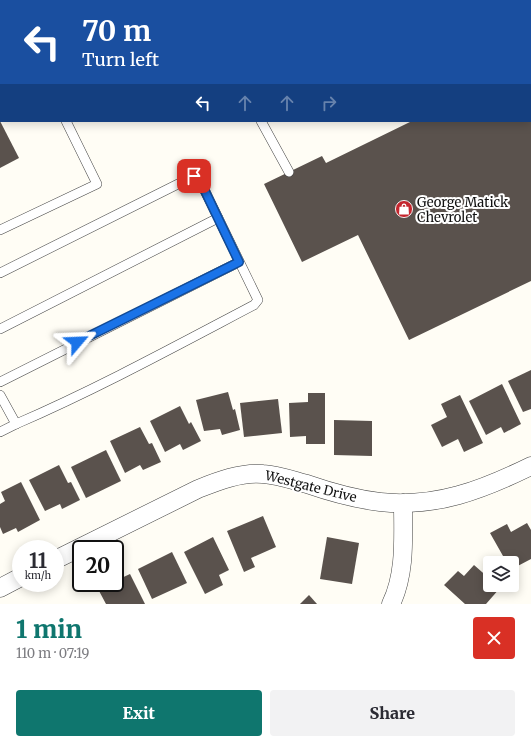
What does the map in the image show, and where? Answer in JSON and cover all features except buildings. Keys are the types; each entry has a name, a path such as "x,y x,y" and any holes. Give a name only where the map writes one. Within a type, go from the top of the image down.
{"street":[{"name":"Westgate Drive","path":"64,556 198,489 215,482 251,474 276,475 358,498 380,502 403,503 443,500 462,496 493,485 531,466"},
{"path":"391,604 399,579 403,556 403,503"},
{"path":"0,588 12,582"}],"lane":[{"path":"0,230 97,184 66,122"},
{"path":"261,122 289,172"},
{"path":"0,273 194,176 204,189 258,300 254,305 55,407 0,432"},
{"path":"0,329 218,218"},
{"path":"0,382 239,262"},
{"path":"0,395 16,424"}],"place":[{"name":"George Matick Chevrolet","path":"404,209"}],"route":[{"path":"77,342 239,262 204,189 194,176"}]}
